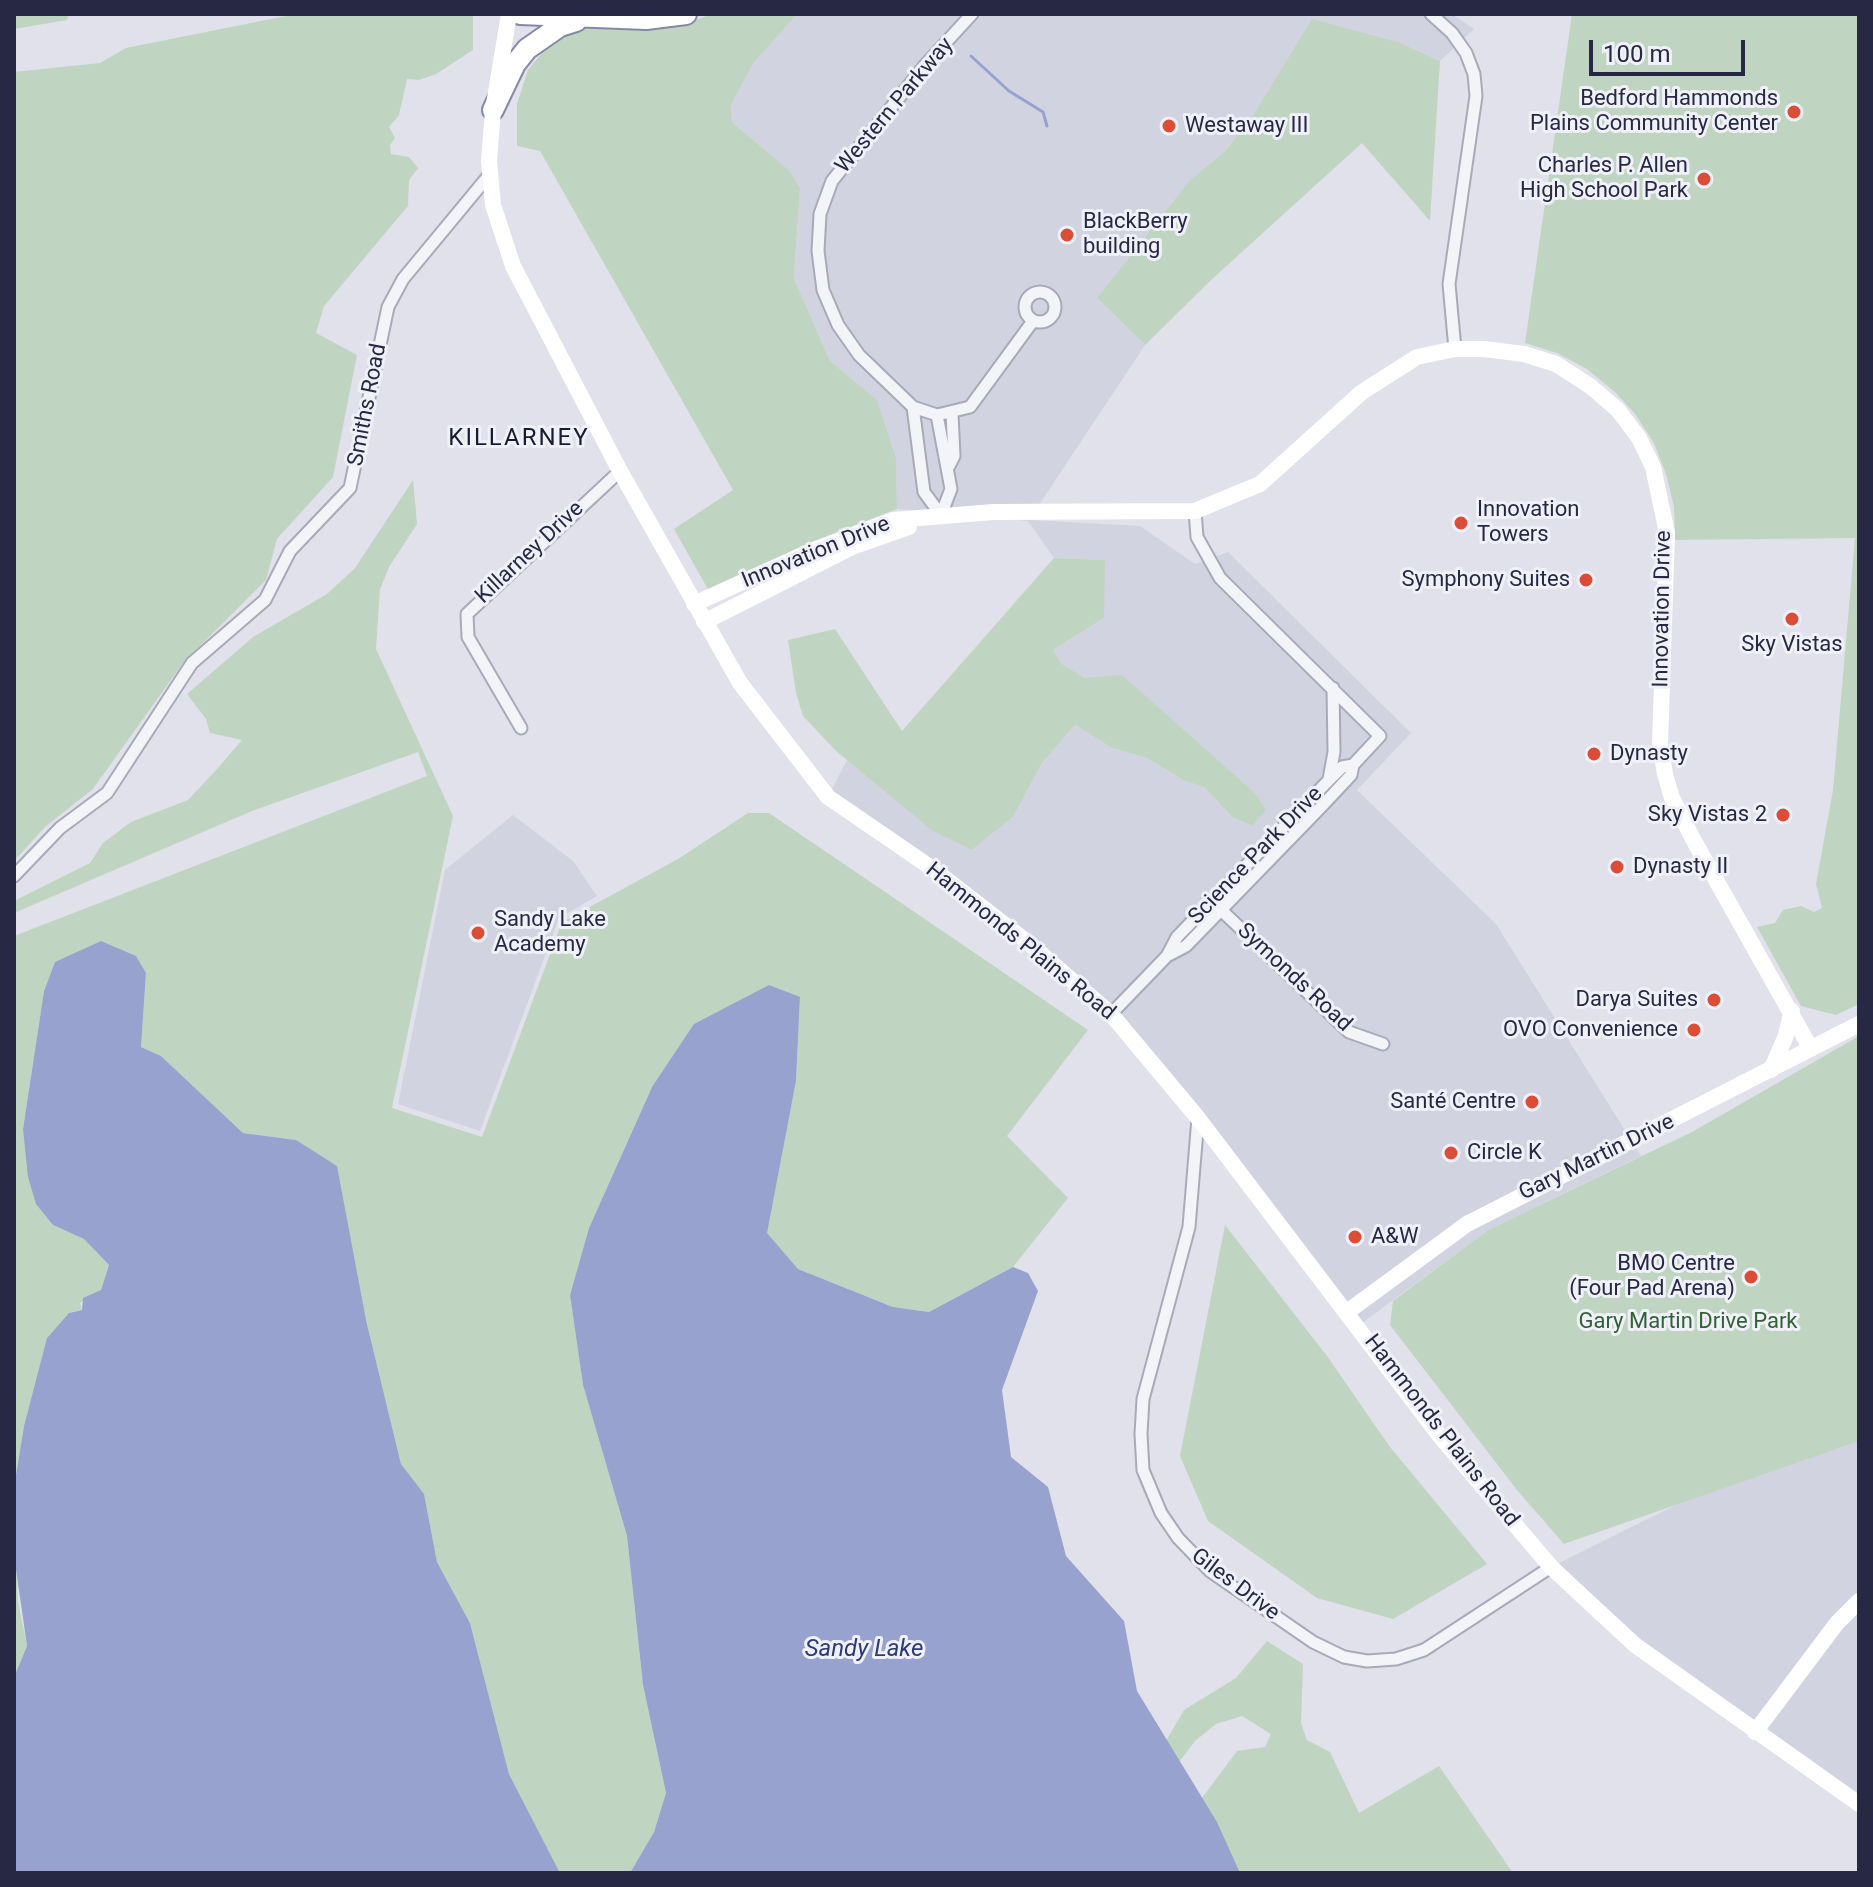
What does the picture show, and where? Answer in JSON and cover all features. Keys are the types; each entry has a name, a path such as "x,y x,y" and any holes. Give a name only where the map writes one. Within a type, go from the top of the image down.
{"highway":[{"path":"520,14 646,19 686,14"},
{"path":"493,110 515,64 527,49 560,26 591,18"}],"street":[{"name":"Hammonds Plains Road","path":"509,14 493,110 490,174 493,205 513,266 620,471 740,683 828,797 933,869 1031,945 1111,1014 1198,1118 1439,1435 1551,1567 1635,1645 1859,1804"},
{"name":"Western Parkway","path":"972,14 851,154 832,181 820,214 818,251 823,290 838,325 859,355 913,407 937,415 970,407 1033,321"},
{"path":"1431,14 1452,33 1474,74 1476,96 1449,295 1455,349"},
{"name":"Smiths Road","path":"14,876 60,828 107,793 192,663 265,600 290,551 350,488 388,307 403,279 490,174"},
{"name":"Innovation Drive","path":"694,604 856,533 893,520 941,515 1195,511 1260,484 1362,392 1417,357 1455,349 1524,354 1556,364 1590,386 1618,410 1639,438 1653,467 1667,533 1660,744 1665,774 1672,798 1697,848 1811,1049"},
{"path":"913,407 924,492 941,515"},
{"path":"949,466 954,456 952,413"},
{"path":"937,415 951,489 941,515"},
{"name":"Killarney Drive","path":"521,728 468,637 467,614 620,471"},
{"path":"1195,511 1197,537 1220,578 1333,688 1334,752 1329,780"},
{"name":"Innovation Drive","path":"704,622 852,547 941,515"},
{"name":"Science Park Drive","path":"1167,956 1186,946 1222,910 1351,775 1353,765 1380,736 1333,688"},
{"name":"Science Park Drive","path":"1111,1014 1167,956 1177,937 1329,780 1342,767 1353,765"},
{"name":"Symonds Road","path":"1212,901 1349,1032 1383,1044"},
{"path":"1771,1070 1785,1038 1792,1011"},
{"name":"Gary Martin Drive","path":"1347,1312 1467,1224 1859,1024"},
{"name":"Giles Drive","path":"1198,1118 1189,1227 1143,1399 1141,1434 1143,1470 1161,1513 1178,1538 1210,1571 1313,1642 1344,1657 1367,1661 1396,1659 1424,1650 1551,1567"},
{"path":"1755,1732 1837,1623 1859,1601"}],"shaded area":[{"path":"797,14 1452,14 1474,29 1440,61 1401,43 1254,114 1226,150 1189,181 1097,298 1145,345 1029,520 1140,526 1195,564 1228,552 1411,733 1357,790 1496,924 1641,1156 1488,1230 1358,1326 1111,1014 828,797 847,760 972,850 1013,817 1042,763 1075,725 1112,748 1147,758 1185,781 1204,787 1232,817 1252,826 1255,793 1204,749 1063,665 1053,650 1104,618 1104,560 1054,558 1028,521 897,509 896,458 877,401 830,361 794,278 800,188 790,171 732,122 731,105 753,64"},
{"path":"513,815 573,861 597,896 559,918 480,1131 398,1104 445,870"},
{"path":"1859,1440 1859,1804 1635,1645 1551,1567 1698,1494"}],"green space":[{"path":"14,14 69,14 67,20 14,29"},
{"path":"296,14 473,14 473,50 436,74 419,80 407,79 399,115 389,127 395,138 390,145 391,154 409,157 418,168 409,180 408,206 324,306 316,333 357,355 333,477 277,539 266,580 183,663 93,789 45,827 14,861 14,72 100,63 126,48"},
{"path":"713,14 797,14 753,64 731,105 732,122 790,171 800,188 794,278 830,361 877,400 896,458 897,509 812,542 710,593 674,529 733,490 540,151 517,146 517,104 528,70 554,38 597,25 677,26"},
{"name":"Charles P. Allen High School Park","path":"1572,14 1859,14 1859,1004 1836,1015 1801,1006 1757,927 1775,923 1783,910 1801,906 1814,912 1822,908 1816,884 1833,790 1855,538 1675,540 1674,507 1666,474 1654,443 1635,414 1587,369 1557,353 1525,343"},
{"path":"1312,19 1401,43 1440,61 1430,221 1362,143 1210,281 1145,345 1097,298 1189,181 1226,150 1254,114"},
{"path":"413,480 417,524 389,567 380,589 376,649 453,816 392,1108 482,1137 562,922 678,859 748,813 769,813 1088,1030 1007,1136 1068,1198 1013,1267 929,1312 893,1307 798,1269 766,1233 796,1081 800,997 652,1087 589,1228 570,1295 583,1385 627,1536 643,1685 666,1793 654,1832 630,1873 560,1873 509,1774 470,1623 437,1562 424,1495 401,1464 366,1320 296,1140 243,1133 161,1056 141,1047 146,973 55,962 44,991 23,1129 53,1225 84,1239 109,1265 101,1290 80,1303 82,1310 72,1312 49,1335 24,1426 14,1487 14,936 427,776 418,752 252,811 14,913 14,901 90,863 103,843 131,822 188,800 242,740 210,733 206,719 187,694 253,637 327,594 355,568"},
{"path":"1054,558 1105,560 1104,618 1053,650 1062,664 1085,678 1122,675 1255,793 1266,810 1252,826 1232,817 1204,787 1185,781 1147,758 1112,748 1075,725 1042,763 1013,817 972,850 933,831 836,751 803,716 796,693 788,640 835,629 902,731"},
{"name":"Gary Martin Drive Park","path":"1859,1036 1859,1441 1564,1544 1517,1490 1390,1325 1393,1301 1488,1230 1692,1132"},
{"path":"1225,1225 1327,1356 1390,1447 1487,1564 1393,1619 1317,1598 1208,1521 1180,1456"},
{"path":"14,1524 18,1601 27,1646 14,1677"},
{"path":"1267,1641 1303,1664 1301,1723 1307,1740 1330,1752 1359,1813 1439,1766 1513,1873 1231,1873 1199,1802 1237,1751 1265,1747 1271,1734 1242,1716 1216,1724 1195,1741 1177,1765 1163,1746 1184,1710 1236,1678"}],"water":[{"path":"101,941 136,956 146,973 141,1047 161,1056 243,1133 296,1140 337,1166 366,1320 401,1464 424,1494 437,1562 470,1623 509,1774 560,1873 14,1873 14,1677 27,1646 15,1563 14,1487 24,1426 47,1338 69,1313 82,1310 83,1298 101,1290 109,1265 84,1239 53,1225 36,1204 28,1177 23,1129 44,991 55,962"},
{"name":"Sandy Lake","path":"769,985 800,997 796,1081 767,1233 798,1269 893,1307 929,1312 1013,1267 1028,1273 1038,1291 1002,1390 1011,1457 1048,1487 1066,1556 1124,1621 1137,1691 1217,1822 1240,1873 630,1873 654,1832 666,1793 643,1685 627,1536 583,1385 570,1295 589,1228 652,1087 694,1024"}],"waterway":[{"path":"971,56 1009,91 1043,112 1047,126"}],"place":[{"name":"Bedford Hammonds Plains Community Center","path":"1794,112"},
{"name":"Westaway III","path":"1169,126"},
{"name":"Charles P. Allen High School Park","path":"1704,179"},
{"name":"BlackBerry building","path":"1067,235"},
{"name":"Innovation Towers","path":"1461,523"},
{"name":"Symphony Suites","path":"1586,580"},
{"name":"Sky Vistas","path":"1792,619"},
{"name":"Dynasty","path":"1594,754"},
{"name":"Sky Vistas 2","path":"1783,815"},
{"name":"Dynasty II","path":"1617,867"},
{"name":"Sandy Lake Academy","path":"478,933"},
{"name":"Darya Suites","path":"1714,1000"},
{"name":"OVO Convenience","path":"1694,1030"},
{"name":"Santé Centre","path":"1532,1102"},
{"name":"Circle K","path":"1451,1153"},
{"name":"A&W","path":"1355,1237"},
{"name":"BMO Centre (Four Pad Arena)","path":"1751,1277"}],"district":[{"name":"KILLARNEY","path":"519,439"}]}
